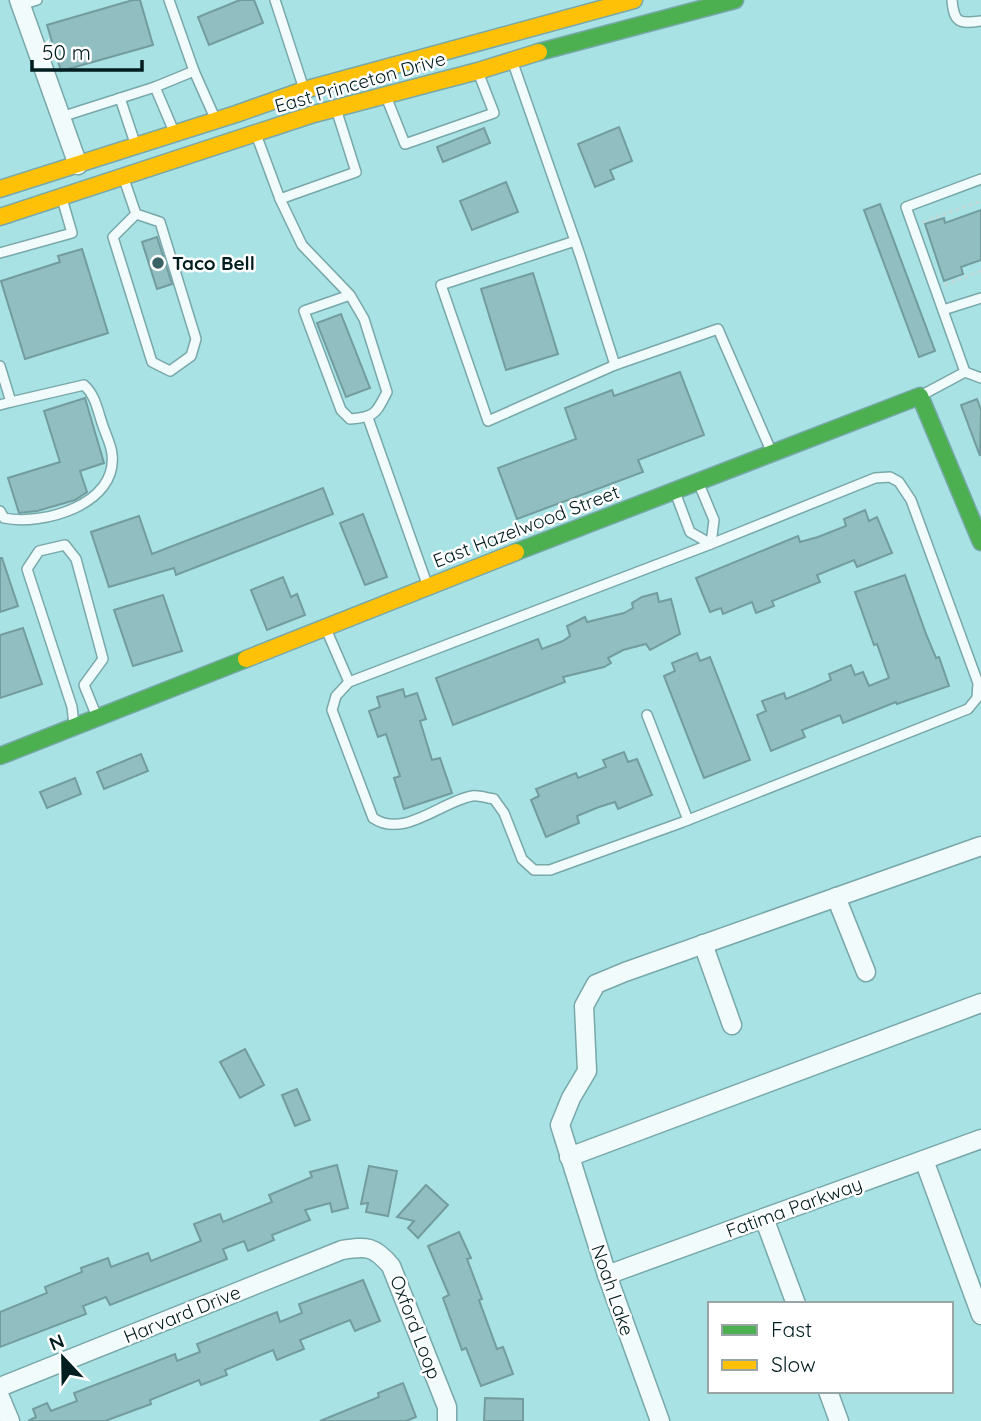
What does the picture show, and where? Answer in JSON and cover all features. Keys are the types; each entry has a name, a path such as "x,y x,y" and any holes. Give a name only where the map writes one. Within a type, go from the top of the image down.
{"main road":[{"name":"East Princeton Drive","path":"0,189 304,90 634,0"},
{"name":"East Princeton Drive","path":"0,217 314,114 735,0"},
{"path":"116,153 123,177"},
{"path":"920,396 981,542"},
{"name":"East Hazelwood Street","path":"0,756 920,396"}],"street":[{"path":"26,2 78,165"},
{"name":"Noah Lake","path":"660,1421 607,1275 560,1125 570,1098 587,1071 584,1006 596,984 981,846"},
{"path":"836,897 866,972"},
{"path":"704,944 733,1025"},
{"path":"569,1157 981,1003"},
{"name":"Fatima Parkway","path":"607,1275 981,1139"},
{"path":"924,1160 981,1315"},
{"path":"764,1218 795,1302"},
{"name":"Harvard Drive","path":"0,1387 342,1250 365,1247"},
{"name":"Oxford Loop","path":"365,1247 380,1252 391,1266 447,1406 447,1421"},
{"path":"829,1393 839,1421"},
{"path":"0,1396 10,1421"}],"lane":[{"path":"169,0 215,121"},
{"path":"275,0 314,114"},
{"path":"952,0 953,14 957,20 964,23 981,21"},
{"path":"512,61 615,365"},
{"path":"380,70 385,94 405,144 494,113 478,71"},
{"path":"61,117 155,87 194,71"},
{"path":"280,199 356,172 329,83"},
{"path":"155,87 175,134"},
{"path":"120,98 136,146"},
{"path":"256,135 280,199 302,245 350,295 364,319 387,392 376,413 368,418 351,419 341,410 304,311 350,295"},
{"path":"123,177 135,214"},
{"path":"965,372 906,207 981,179"},
{"path":"0,253 72,233 62,198"},
{"path":"135,214 160,222 196,340 191,356 170,371 152,362 113,237 135,214"},
{"path":"575,242 441,285 488,421 615,365 718,329 772,453"},
{"path":"943,310 981,298"},
{"path":"0,366 11,402"},
{"path":"920,396 965,372 981,378"},
{"path":"0,405 84,385 92,392 112,454 106,483 78,507 42,520 19,521 4,518 0,511"},
{"path":"368,418 428,587"},
{"path":"890,477 900,482 911,500 978,683 977,698 968,709 688,820 550,870 534,870 522,859 503,813 494,799 473,795 402,824 384,825 373,818 332,710 337,696 349,682 711,544 875,478 890,477"},
{"path":"698,481 714,520 711,544"},
{"path":"674,491 691,532 711,544"},
{"path":"75,726 72,707 27,569 39,551 65,545 76,559 103,659 84,685 98,717"},
{"path":"326,627 349,682"},
{"path":"647,715 688,820"}],"path":[{"path":"913,227 981,201"},
{"path":"936,289 981,271"}],"building":[{"path":"140,0 153,45 61,71 47,25"},
{"path":"240,0 254,0 263,23 209,45 198,17"},
{"path":"619,127 632,161 610,170 614,179 595,187 578,144"},
{"path":"484,128 490,143 443,162 437,147"},
{"path":"506,182 518,212 472,230 460,201"},
{"path":"880,204 935,351 919,357 864,210"},
{"path":"981,210 981,260 961,267 963,274 944,281 925,224 944,218 945,223"},
{"name":"Taco Bell","path":"157,237 172,284 157,289 142,242"},
{"path":"82,249 108,333 25,359 1,281 60,262 58,256"},
{"path":"533,273 558,354 506,370 481,289"},
{"path":"341,314 370,388 346,397 317,323"},
{"path":"680,372 704,435 638,460 643,472 517,519 498,468 576,439 565,408 612,390 614,396"},
{"path":"85,398 104,463 80,471 87,492 75,500 37,511 19,513 8,478 60,462 44,411"},
{"path":"977,399 981,410 980,456 961,405"},
{"path":"323,488 333,514 176,575 174,568 109,587 91,532 139,516 152,554"},
{"path":"865,510 869,521 877,517 892,553 857,567 854,560 817,575 820,582 772,601 774,606 756,613 752,602 723,614 721,608 710,612 696,578 798,536 800,542 846,526 844,519"},
{"path":"363,514 387,577 365,585 340,523"},
{"path":"0,558 18,606 0,612"},
{"path":"905,575 926,634 936,658 939,657 949,686 897,704 896,702 843,723 840,715 802,730 805,737 771,751 757,715 766,711 762,701 784,693 786,699 831,680 829,674 851,665 855,675 863,672 869,686 889,678 855,592"},
{"path":"283,577 291,597 297,594 305,615 267,630 251,590"},
{"path":"657,593 659,602 671,599 680,634 650,650 646,644 623,650 608,658 611,663 604,667 563,677 565,682 453,725 436,678 538,639 542,649 563,641 570,636 567,626 585,617 587,622 624,613 633,608 632,603"},
{"path":"163,595 182,651 133,666 114,610"},
{"path":"23,628 42,684 0,698 0,635"},
{"path":"697,653 700,661 710,657 750,760 704,778 664,676 675,671 672,663"},
{"path":"403,689 405,697 417,693 426,719 420,721 432,760 440,758 452,793 404,809 394,778 400,776 386,734 378,737 369,711 380,707 377,697"},
{"path":"624,752 628,762 637,759 652,795 618,809 615,802 599,807 577,816 579,823 546,837 531,800 539,796 536,789 576,773 578,778 606,767 603,760"},
{"path":"141,754 148,771 104,789 97,772"},
{"path":"75,778 81,794 47,808 40,792"},
{"path":"245,1049 264,1085 240,1098 220,1062"},
{"path":"297,1089 310,1120 295,1126 282,1095"},
{"path":"337,1165 348,1208 332,1212 330,1203 305,1210 310,1220 272,1235 274,1240 248,1251 244,1241 223,1249 227,1259 110,1305 106,1297 83,1306 86,1314 0,1347 0,1312 47,1293 45,1287 82,1272 81,1268 108,1258 111,1267 148,1253 151,1261 201,1241 194,1224 220,1214 223,1222 272,1202 269,1195 312,1177 310,1172"},
{"path":"369,1166 397,1171 388,1216 366,1212 368,1203 361,1204"},
{"path":"426,1185 448,1205 418,1238 408,1228 414,1221 397,1217"},
{"path":"459,1232 471,1258 467,1259 497,1349 503,1347 513,1374 481,1386 466,1348 462,1350 443,1298 449,1295 428,1246"},
{"path":"363,1280 380,1321 355,1331 350,1320 300,1340 304,1349 277,1360 273,1350 225,1370 227,1375 201,1385 199,1380 150,1400 151,1404 105,1421 28,1421 36,1417 33,1409 47,1403 51,1411 77,1401 74,1393 175,1354 177,1361 200,1352 197,1344 277,1312 280,1322 302,1313 299,1304"},
{"path":"403,1383 416,1417 406,1421 320,1421 379,1397 378,1393"},
{"path":"485,1398 523,1399 523,1421 484,1421"}],"traffic: fast":[{"path":"539,52 735,0"},
{"path":"516,552 920,396 981,542"},
{"path":"0,756 246,659"}],"traffic: slow":[{"path":"0,189 304,90 634,0"},
{"path":"0,217 314,114 478,71 539,52"},
{"path":"246,659 516,552"}],"place":[{"name":"Taco Bell","path":"158,263"}]}
